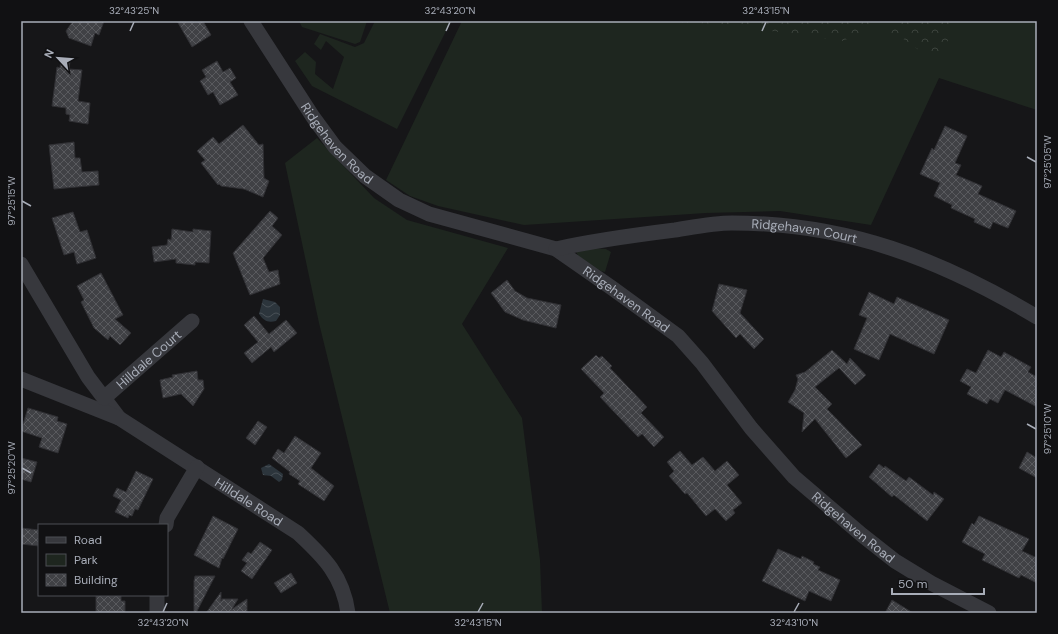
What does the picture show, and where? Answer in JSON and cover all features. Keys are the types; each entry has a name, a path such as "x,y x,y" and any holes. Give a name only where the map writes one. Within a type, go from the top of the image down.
{"street":[{"name":"Ridgehaven Road","path":"251,21 313,117 335,147 365,176 399,200 429,214 556,249 678,336 702,363 751,428 794,476 862,535 895,561 931,583 989,613"},
{"name":"Ridgehaven Court","path":"556,249 590,242 731,222 793,225 860,237 904,251 1002,295 1037,316"},
{"name":"Hilldale Road","path":"21,264 88,377 119,418"},
{"name":"Hilldale Court","path":"104,398 192,321"},
{"name":"Hilldale Road","path":"21,379 119,418 298,533 321,554 334,572 344,593 348,613"},
{"path":"166,524 167,518 197,467"},
{"path":"157,596 157,613"}],"green space":[{"path":"299,21 367,21 360,42 355,44 302,27"},
{"path":"375,21 451,21 397,129 312,86 295,61 305,52 316,62 315,74 333,89 344,57 326,41 321,50 314,44 320,34 355,47 364,43"},
{"path":"462,21 1037,21 1037,110 939,78 871,225 780,211 706,213 524,225 438,206 410,196 386,180"},
{"path":"648,21 868,21 873,26 843,41 721,24"},
{"path":"890,21 949,21 949,39 938,55 919,50 902,38 882,33 893,27"},
{"path":"317,138 374,198 407,220 508,248 462,324 522,418 540,560 542,613 390,613 319,323 285,163"},
{"path":"592,248 606,249 611,252 605,272 578,256 576,251"}],"water":[{"path":"263,299 275,302 280,307 280,315 276,321 266,321 259,314"},
{"path":"269,464 283,474 282,480 279,482 271,476 263,475 261,468"}],"building":[{"path":"73,21 104,21 99,35 95,33 91,46 69,38 66,31"},
{"path":"177,21 203,21 211,35 192,47"},
{"path":"61,59 70,61 69,69 82,70 78,101 90,103 88,124 69,121 70,115 66,114 66,108 52,106 57,67 60,68"},
{"path":"217,61 223,72 230,68 236,78 230,82 238,95 220,105 213,92 208,95 200,81 206,77 202,70"},
{"path":"243,125 259,145 263,144 264,178 269,181 263,197 244,189 218,185 201,163 205,160 197,151 213,137 219,144"},
{"path":"945,126 967,136 955,163 961,165 956,175 982,186 978,194 1016,211 1008,228 993,222 990,229 974,222 975,219 951,208 952,205 934,196 940,183 920,174 932,148 934,150"},
{"path":"74,142 75,158 80,158 82,172 98,171 99,185 54,189 49,145"},
{"path":"270,211 278,218 272,226 282,235 263,258 269,272 278,270 280,284 250,295 233,253"},
{"path":"73,212 80,232 87,230 96,258 77,264 74,252 64,255 52,218"},
{"path":"172,229 193,232 193,229 211,231 209,263 195,262 195,265 176,263 176,259 154,262 152,247 167,245 168,239 171,240"},
{"path":"101,273 123,315 115,319 131,333 120,345 110,336 108,340 94,328 81,302 84,300 77,286"},
{"path":"507,280 515,291 527,298 561,305 556,328 523,320 505,312 491,293"},
{"path":"719,284 747,290 740,313 764,339 754,349 740,334 736,338 712,311"},
{"path":"869,292 894,304 897,297 949,320 934,354 890,334 879,360 854,349 867,318 859,315"},
{"path":"254,316 269,334 286,320 297,333 274,352 271,347 252,363 244,353 258,342 244,325"},
{"path":"832,350 847,364 850,358 866,375 855,385 839,368 815,387 832,404 827,409 862,445 846,458 815,419 802,432 804,413 788,402 795,390 798,379 796,375 805,372"},
{"path":"988,350 1001,357 1004,352 1031,367 1028,372 1037,377 1037,407 1005,390 998,403 990,399 987,404 967,394 971,387 960,381 967,369 976,373"},
{"path":"596,355 599,358 602,356 612,366 610,368 647,407 641,413 664,437 654,447 642,434 638,437 600,397 604,393 581,369"},
{"path":"197,371 198,380 203,380 204,389 193,406 181,394 163,398 160,380 173,377 172,375"},
{"path":"28,408 58,417 57,421 67,424 58,453 39,447 42,438 21,431"},
{"path":"258,421 267,427 255,445 246,438"},
{"path":"295,436 321,453 311,468 334,486 324,501 298,484 300,481 289,474 290,472 272,458 278,449 284,453"},
{"path":"680,451 692,465 703,457 715,471 727,461 739,475 727,485 742,503 733,510 735,513 726,521 715,509 706,516 687,493 685,494 669,476 674,471 667,462"},
{"path":"1027,452 1037,458 1037,478 1019,468"},
{"path":"21,458 37,462 31,482 21,479"},
{"path":"879,464 884,468 885,466 906,481 909,477 933,495 934,492 944,499 927,521 894,495 892,497 869,477"},
{"path":"136,471 153,479 138,510 135,509 132,516 129,515 128,518 115,512 121,500 113,496 117,488 126,492"},
{"path":"213,516 238,529 223,559 222,558 219,568 194,555"},
{"path":"979,516 1029,539 1022,551 1037,558 1037,583 1021,575 1019,578 982,560 985,554 962,542 972,523 974,525"},
{"path":"21,528 38,530 38,546 21,544"},
{"path":"260,542 272,550 252,579 241,571 247,563 242,560 248,552 251,554"},
{"path":"778,549 801,559 802,556 814,562 813,564 820,567 818,570 840,580 831,601 809,591 805,601 762,581"},
{"path":"291,573 297,583 281,593 274,583"},
{"path":"195,576 215,576 196,613 194,613 194,581"},
{"path":"221,592 221,601 222,599 238,599 232,609 247,599 247,613 206,613"},
{"path":"96,596 121,596 121,601 125,601 125,613 96,613"},
{"path":"892,600 913,613 885,613"}]}
